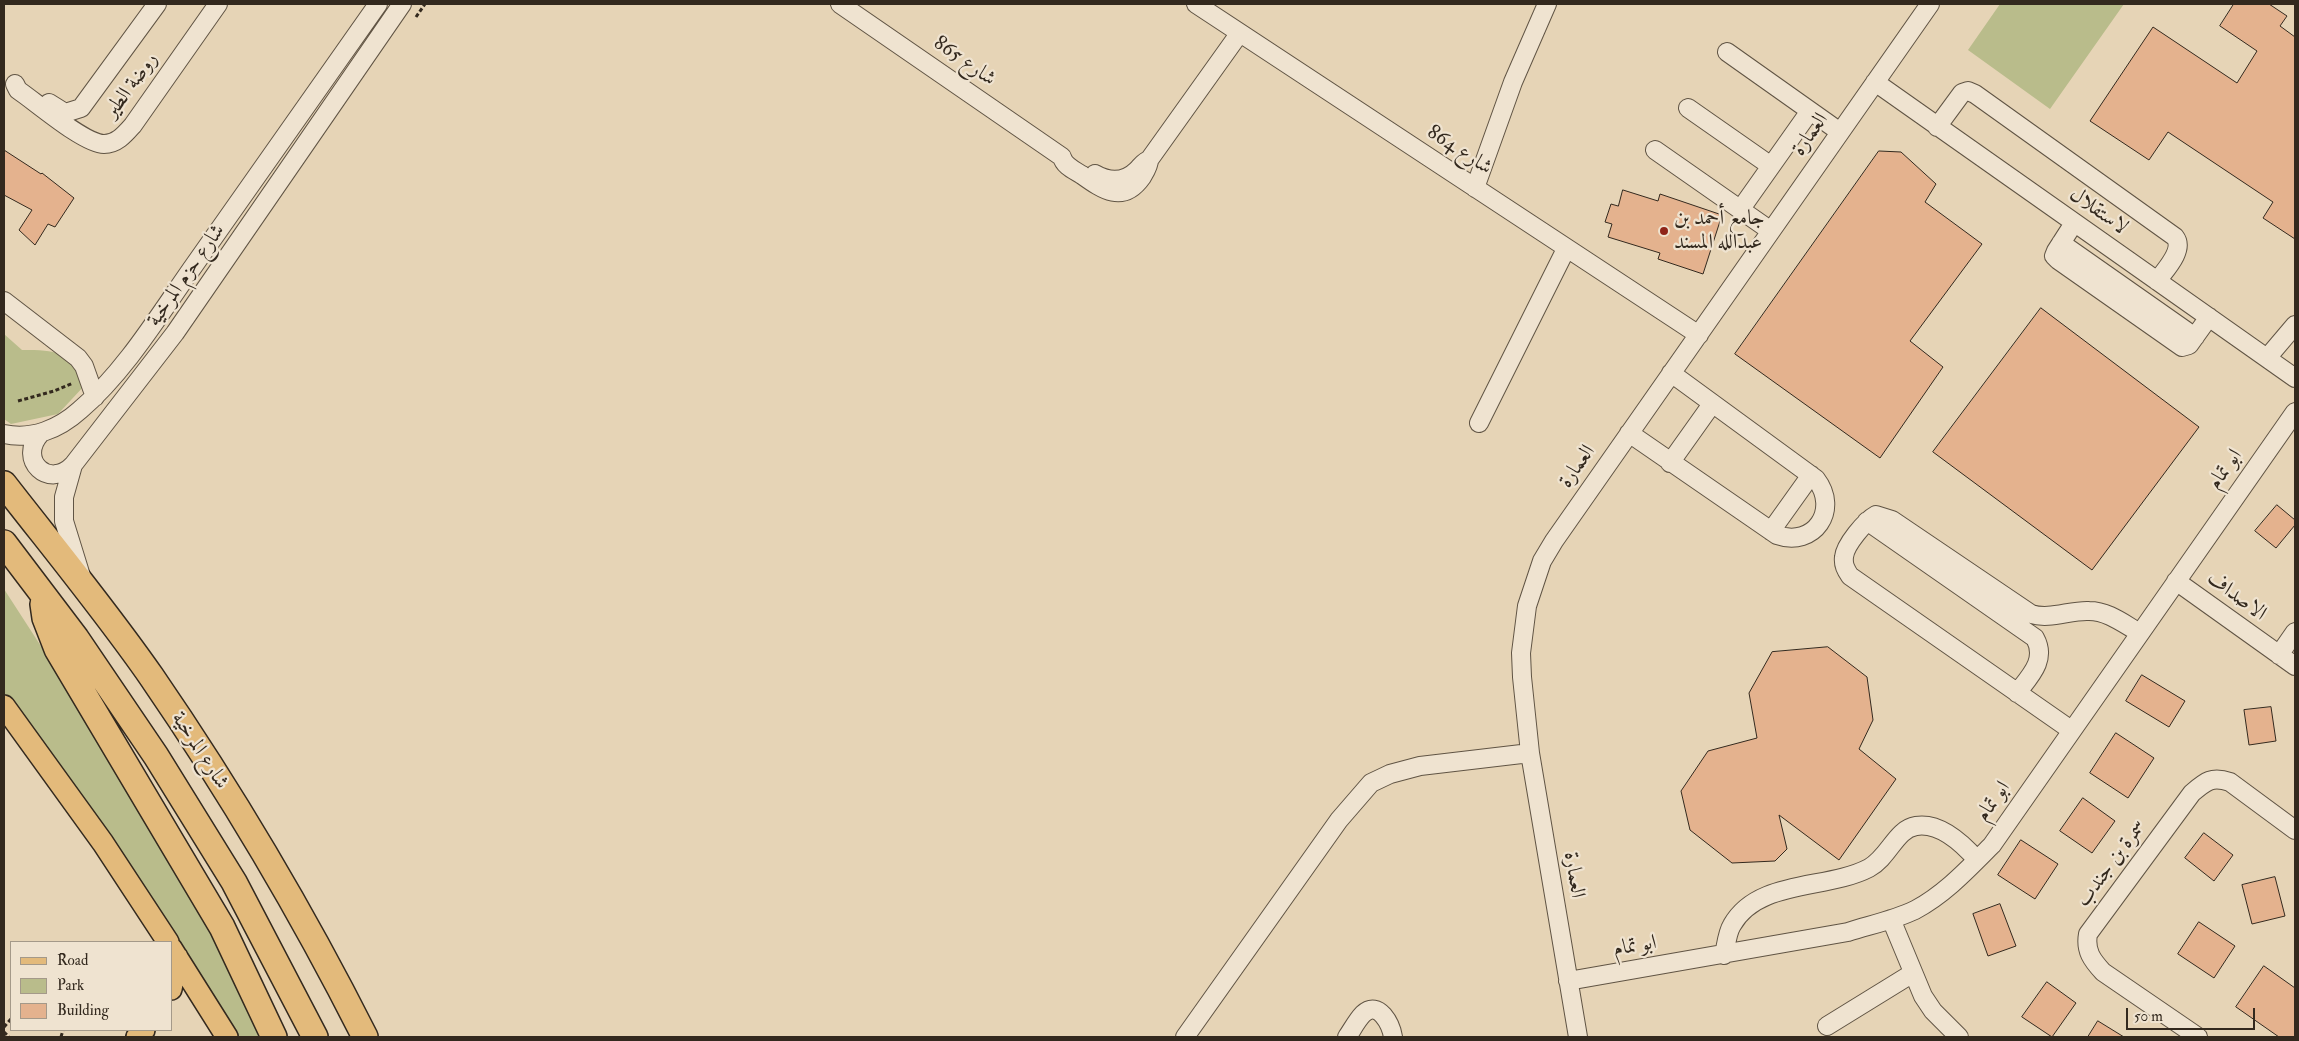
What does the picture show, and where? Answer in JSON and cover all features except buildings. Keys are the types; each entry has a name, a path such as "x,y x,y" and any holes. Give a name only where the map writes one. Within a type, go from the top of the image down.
{"highway":[{"name":"شارع المرخية","path":"4,484 84,586 151,676 273,867 328,964 364,1037"},
{"name":"شارع المرخية","path":"4,543 120,701 218,856 234,882 315,1037"},
{"path":"42,594 45,618 57,649 218,919 274,1037"}],"main road":[{"path":"4,706 103,843 167,941"},
{"path":"172,949 227,1037"}],"street":[{"name":"روضة الطير","path":"10,80 19,83 65,112 72,112 81,108 157,4"},
{"name":"روضة الطير","path":"10,80 18,90 83,137 103,144 112,142 123,137 218,4"},
{"name":"شارع حزم المرخية","path":"4,434 12,436 40,434 68,420 95,397 156,318 378,4"},
{"name":"شارع حزم المرخية","path":"84,586 64,521 64,497 73,465 175,333 402,4"},
{"name":"شارع 865","path":"840,4 1062,157 1069,158 1110,180 1127,177 1149,160 1239,34"},
{"name":"شارع 864","path":"1196,4 1699,335"},
{"path":"1475,188 1513,82 1547,4"},
{"name":"العمارة","path":"1578,1037 1530,753 1521,654 1527,606 1534,584 1554,541 1930,4"},
{"path":"1727,52 1840,132"},
{"name":"لاستقلال","path":"1875,82 2295,378"},
{"path":"1937,126 1962,93 1968,91 1976,94 2175,237 2179,242 2179,248 2157,281"},
{"path":"81,108 85,126 94,142"},
{"path":"1688,108 1771,166"},
{"path":"1740,210 1810,111"},
{"path":"1655,150 1771,231"},
{"path":"2074,223 2055,254 2058,260 2182,348 2187,347 2208,317"},
{"path":"1478,423 1566,249"},
{"path":"4,301 78,358 84,366 95,397"},
{"path":"2267,358 2295,325"},
{"path":"1628,433 1771,531 1784,537 1799,537 1818,526 1824,514 1826,499 1820,485 1811,474 1712,404 1671,372"},
{"path":"1670,463 1712,404"},
{"name":"ابو تمام","path":"1568,981 1839,934 1891,919 1914,910 1937,895 1962,875 1992,845 2295,412"},
{"path":"40,434 34,440 31,449 32,458 42,472 50,475 59,474 73,465"},
{"path":"1771,531 1811,474"},
{"path":"2071,730 1850,576 1844,564 1846,550 1867,521 1880,515 1892,520 2019,608 2040,617 2079,611 2100,612 2140,633"},
{"path":"1867,521 2029,634 2038,644 2039,658 2036,667 2017,693"},
{"name":"الاصداف","path":"2176,581 2295,666"},
{"path":"2029,634 2040,617"},
{"path":"2279,655 2295,632"},
{"path":"1185,1037 1339,820 1371,783 1390,774 1420,766 1530,753"},
{"name":"سمرة بن جندب","path":"2198,1037 2103,972 2092,960 2089,953 2086,945 2088,934 2192,793 2205,782 2218,778 2230,782 2295,830"},
{"path":"1724,955 1731,927 1753,902 1774,893 1869,867 1885,855 1901,832 1908,828 1923,825 1939,831 1964,846 1977,860"},
{"path":"1891,919 1923,996 1933,1011 1959,1037"},
{"path":"1827,1026 1913,973"},
{"path":"1347,1037 1364,1014 1373,1010 1384,1015 1387,1019 1391,1026 1393,1037"}],"path":[{"path":"18,401 54,391 88,376"},
{"path":"4,1032 9,1037"}],"green space":[{"path":"2000,4 2124,4 2050,109 1968,50"},
{"path":"4,334 22,350 53,352 61,355 73,365 85,385 58,414 11,424 4,419"},
{"path":"4,589 132,787 223,945 264,1037 237,1037 115,846 4,693"}],"place":[{"name":"جامع أحمد بن عبدالله المسند","path":"1664,231"}]}
